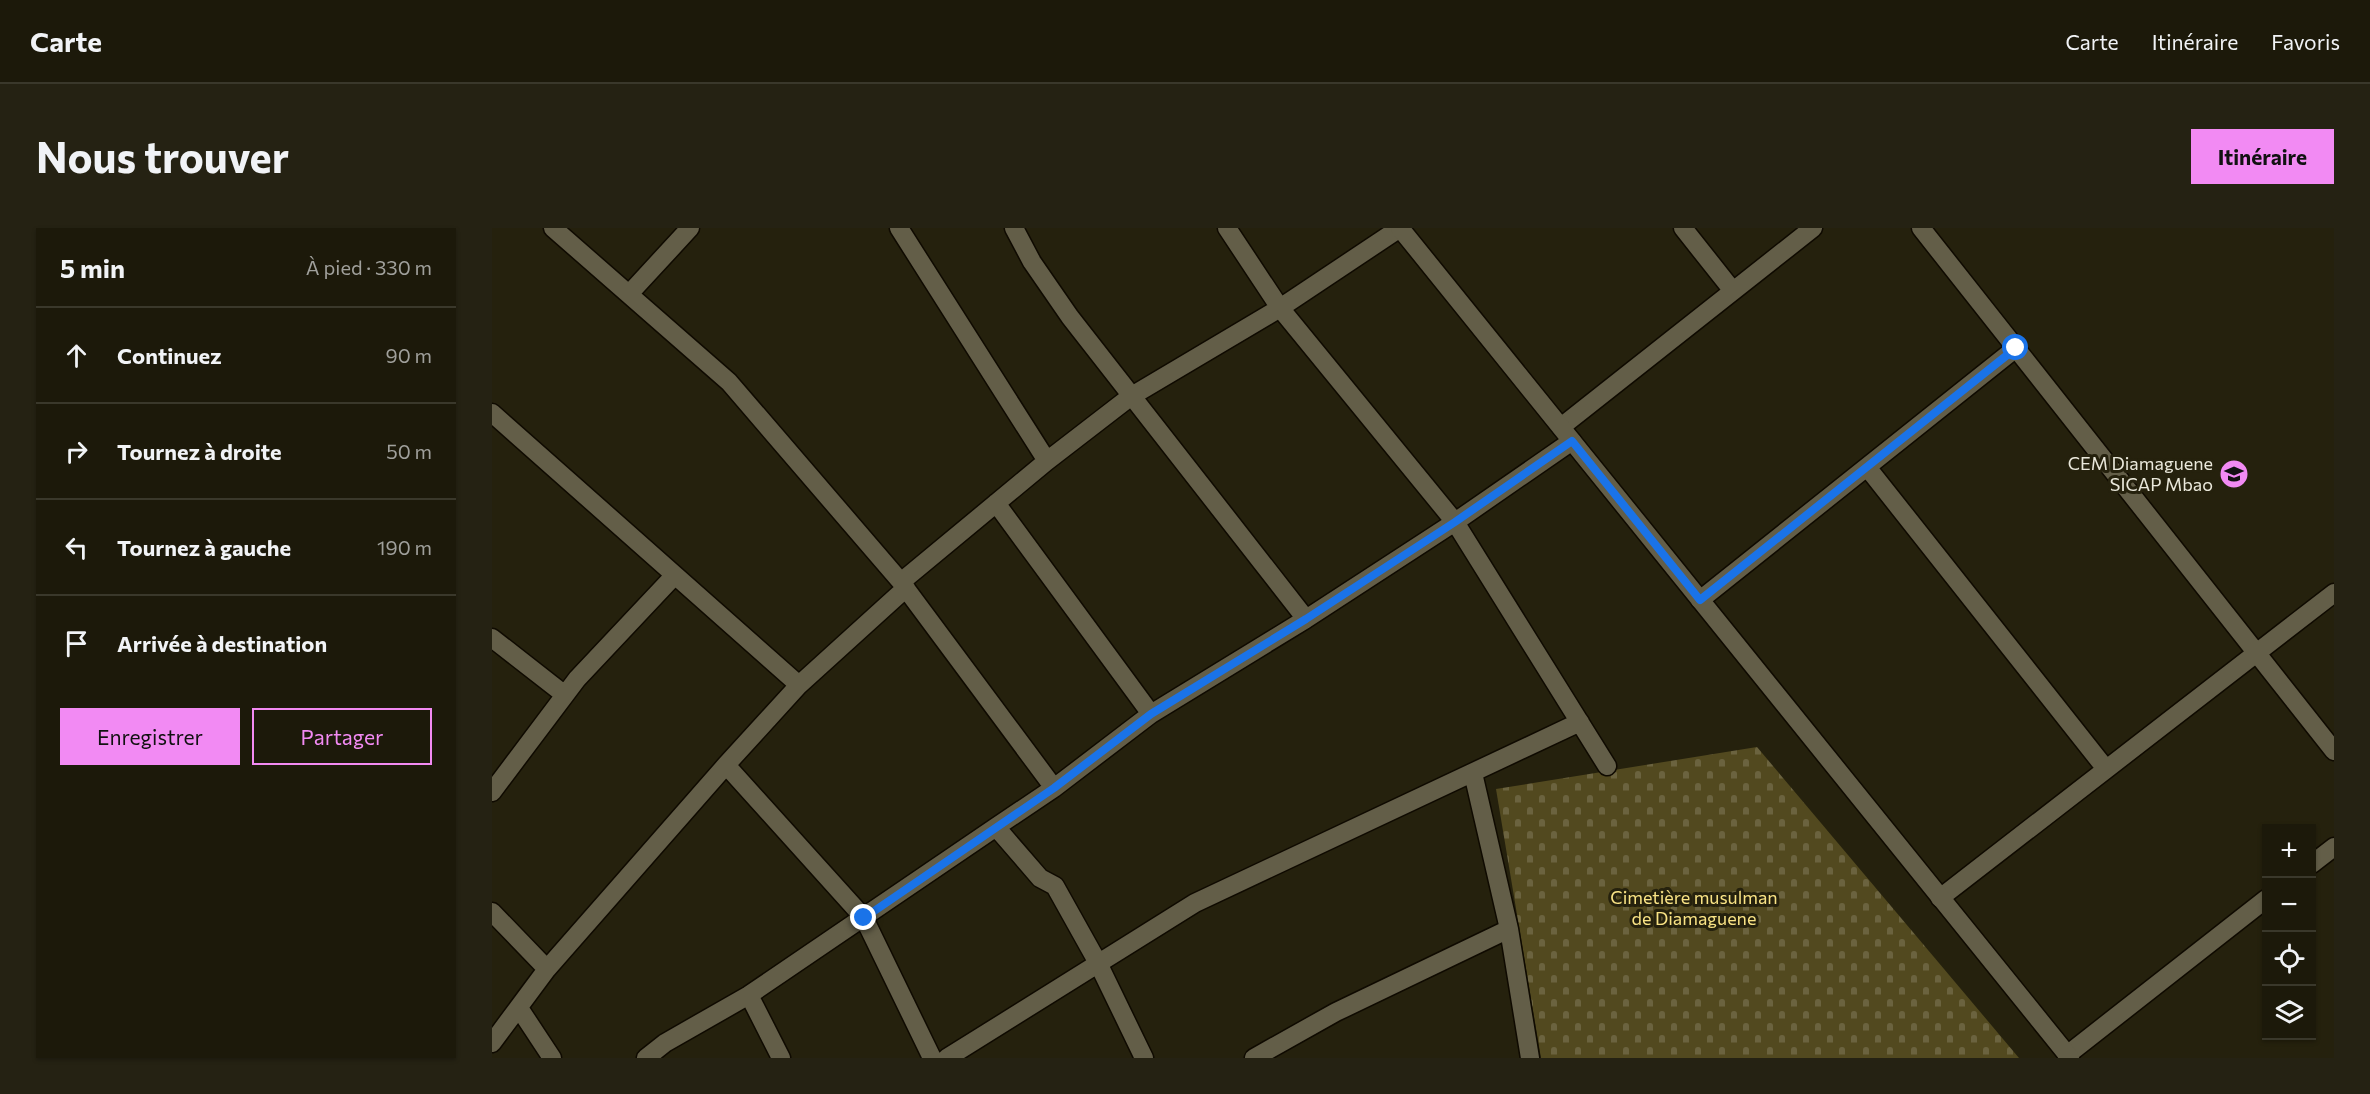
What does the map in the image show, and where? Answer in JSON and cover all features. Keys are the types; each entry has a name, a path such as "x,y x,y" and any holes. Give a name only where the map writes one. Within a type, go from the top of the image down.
{"street":[{"path":"553,228 729,382 904,585 1054,788"},
{"path":"630,293 690,228"},
{"path":"899,228 1047,461"},
{"path":"1014,228 1032,262 1130,397 1306,619"},
{"path":"1227,228 1280,308 1455,522 1607,766"},
{"path":"492,1043 548,969 726,765 799,685 904,585 996,503 1130,397 1280,308 1400,228 2069,1056 2262,902"},
{"path":"1683,228 1733,291"},
{"path":"646,1058 665,1043 749,995 864,918 1054,788 1151,714 1306,619 1455,522 1566,434 1733,291 1813,228"},
{"path":"1921,228 2334,751"},
{"path":"1700,600 2016,348"},
{"path":"492,413 799,685"},
{"path":"1867,467 2106,769"},
{"path":"996,503 1151,714"},
{"path":"492,792 565,695 674,576"},
{"path":"1940,898 2334,593"},
{"path":"492,638 565,695"},
{"path":"947,1058 1195,903 1580,722"},
{"path":"726,765 864,918 932,1058"},
{"path":"1473,773 1509,928 1530,1058"},
{"path":"996,827 1040,878 1055,886 1098,963 1144,1058"},
{"path":"2316,861 2334,847"},
{"path":"492,912 548,969"},
{"path":"1254,1058 1336,1012 1509,928"},
{"path":"749,995 781,1058"},
{"path":"519,1008 552,1058"}],"green space":[{"name":"Cimetière musulman de Diamaguene","path":"1757,747 2019,1058 1541,1058 1496,789"}],"place":[{"name":"CEM Diamaguene SICAP Mbao","path":"2234,474"}],"route":[{"path":"864,918 1054,788 1151,714 1306,619 1455,522 1572,441 1700,600 2016,348"}]}
